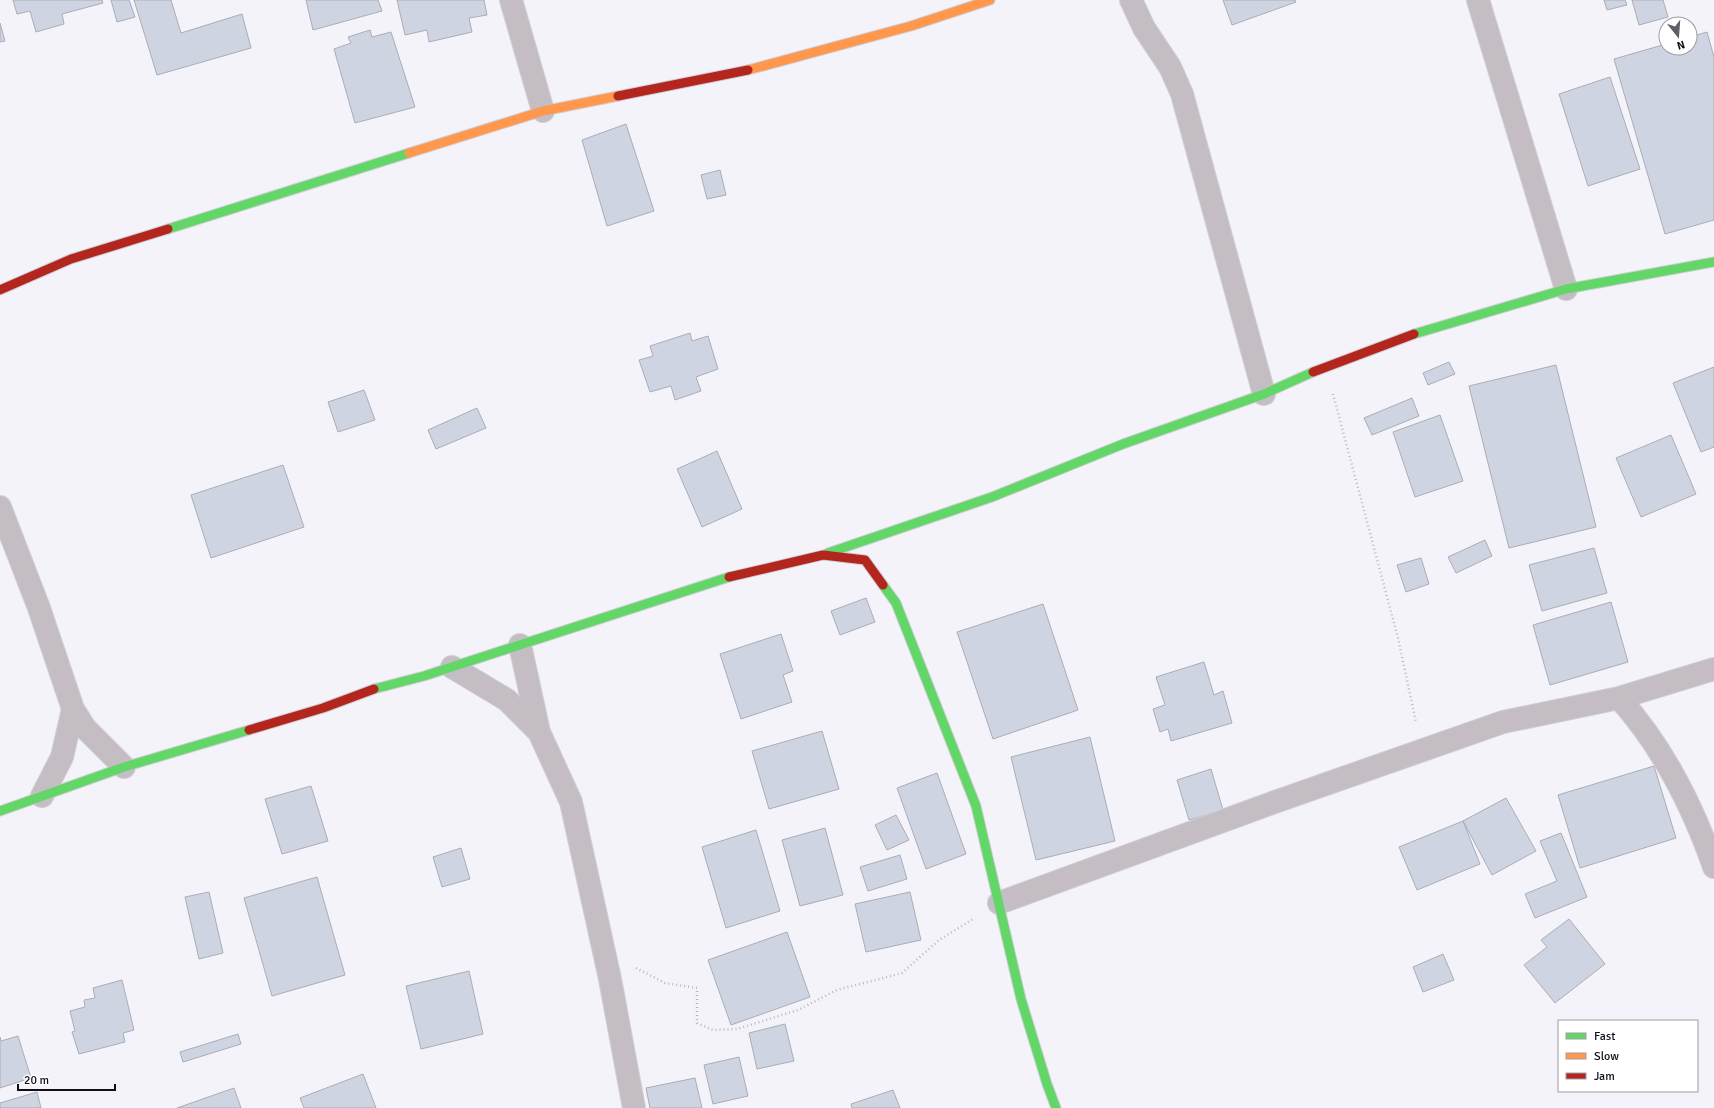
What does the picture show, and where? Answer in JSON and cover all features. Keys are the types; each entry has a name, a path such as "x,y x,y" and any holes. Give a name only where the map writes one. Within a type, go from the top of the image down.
{"street":[{"path":"511,0 543,111"},
{"path":"0,290 71,260 543,111 764,67 911,26 990,0"},
{"path":"1131,0 1144,28 1170,67 1182,94 1264,394"},
{"path":"1478,0 1566,289"},
{"path":"0,811 124,767 323,708 379,687 424,676 739,574 823,555 992,497 1123,444 1264,394 1325,366 1414,334 1566,289 1714,262"},
{"path":"0,507 39,608 73,709 85,728 124,767"},
{"path":"823,555 865,560 896,603 976,806 1020,999 1056,1108"},
{"path":"520,645 539,732 571,802 603,945 634,1108"},
{"path":"452,667 507,700 539,732"},
{"path":"999,902 1280,800 1503,722 1618,698 1714,669"},
{"path":"1618,698 1640,721 1677,779 1703,836 1714,867"},
{"path":"42,796 62,758 73,709"}],"path":[{"path":"1325,366 1398,638 1422,750"},
{"path":"603,945 630,965 666,983 697,988 697,1023 713,1030 737,1029 798,1010 837,990 902,973 939,940 999,902"}],"building":[{"path":"13,0 102,0 103,3 62,14 64,24 36,32 30,11 17,14"},
{"path":"111,0 129,0 135,17 117,22"},
{"path":"134,0 171,0 181,33 242,14 251,48 157,75"},
{"path":"306,0 378,0 382,11 313,30"},
{"path":"397,0 484,0 487,15 469,18 472,32 429,42 427,30 405,35"},
{"path":"1223,0 1295,0 1296,2 1232,25"},
{"path":"1604,0 1625,0 1627,5 1607,10"},
{"path":"1632,0 1663,0 1668,16 1658,16 1658,20 1639,25"},
{"path":"0,23 5,41 0,42"},
{"path":"370,30 372,37 391,32 415,107 355,123 334,49 351,43 348,37"},
{"path":"1707,32 1714,57 1714,220 1665,234 1614,59 1658,46 1658,56 1698,56 1698,35"},
{"path":"1610,77 1640,169 1588,186 1559,94"},
{"path":"626,124 654,211 607,226 582,140"},
{"path":"720,170 726,195 707,199 701,175"},
{"path":"690,333 692,341 708,336 718,369 696,377 701,391 675,400 671,386 650,392 639,360 653,356 650,346"},
{"path":"1449,362 1455,374 1428,385 1423,373"},
{"path":"1556,365 1596,527 1509,548 1469,386"},
{"path":"1714,367 1714,447 1701,452 1673,383"},
{"path":"364,390 375,420 338,432 328,402"},
{"path":"1412,398 1419,416 1372,435 1364,418"},
{"path":"477,408 486,428 436,449 428,430"},
{"path":"1440,415 1463,481 1415,497 1393,432"},
{"path":"1671,435 1696,494 1641,517 1616,458"},
{"path":"717,451 742,509 702,527 677,469"},
{"path":"283,465 304,527 211,558 191,495"},
{"path":"1485,540 1492,556 1456,573 1448,557"},
{"path":"1594,548 1607,593 1542,611 1529,565"},
{"path":"1421,558 1429,584 1406,592 1397,565"},
{"path":"866,598 875,622 840,635 831,611"},
{"path":"1611,602 1628,662 1550,685 1533,625"},
{"path":"1043,604 1078,710 993,739 957,632"},
{"path":"781,634 793,671 783,675 792,702 741,719 720,654"},
{"path":"1204,662 1214,695 1223,691 1232,723 1171,741 1168,729 1160,732 1153,709 1165,705 1156,677"},
{"path":"822,731 839,789 769,809 752,751"},
{"path":"1090,737 1115,841 1036,860 1011,757"},
{"path":"1654,766 1676,838 1580,868 1558,795"},
{"path":"1211,769 1223,810 1189,820 1177,780"},
{"path":"937,773 966,854 926,869 897,788"},
{"path":"311,786 328,841 282,854 265,799"},
{"path":"1506,798 1536,851 1492,875 1463,821"},
{"path":"896,815 909,840 887,850 875,825"},
{"path":"1463,821 1480,864 1417,890 1399,847"},
{"path":"825,828 843,895 800,906 782,840"},
{"path":"756,830 780,911 726,928 702,847"},
{"path":"1561,833 1587,897 1535,918 1525,894 1557,881 1540,841"},
{"path":"461,848 470,879 442,887 433,857"},
{"path":"900,855 907,879 868,891 860,867"},
{"path":"317,877 345,975 272,996 244,898"},
{"path":"209,892 223,953 199,959 185,897"},
{"path":"910,892 921,940 866,952 855,904"},
{"path":"1569,919 1605,964 1555,1003 1524,965 1547,947 1541,940"},
{"path":"787,932 810,997 731,1025 708,960"},
{"path":"1443,954 1454,980 1423,992 1413,967"},
{"path":"469,971 483,1034 421,1049 406,986"},
{"path":"122,980 134,1030 123,1033 125,1042 79,1054 72,1032 75,1031 70,1011 85,1007 84,1000 95,998 93,988"},
{"path":"785,1024 794,1061 757,1069 749,1033"},
{"path":"238,1034 241,1044 183,1062 180,1052"},
{"path":"18,1036 31,1078 0,1088 0,1037 1,1041"},
{"path":"739,1057 748,1096 713,1104 704,1065"},
{"path":"363,1074 376,1108 304,1108 300,1098"},
{"path":"695,1078 702,1108 650,1108 646,1088"},
{"path":"234,1088 241,1108 177,1108"},
{"path":"893,1090 900,1108 852,1108 851,1104"},
{"path":"37,1092 41,1108 0,1108 0,1103"}],"traffic: fast":[{"path":"168,229 409,153"},
{"path":"1414,334 1566,289 1714,262"},
{"path":"828,553 992,497 1123,444 1264,394 1313,372"},
{"path":"374,689 424,676 729,577"},
{"path":"883,585 896,603 976,806 1021,999 1047,1084 1056,1108"},
{"path":"0,811 124,767 249,730"}],"traffic: slow":[{"path":"748,70 911,26 990,0"},
{"path":"409,153 543,111 618,96"}],"traffic: jam":[{"path":"618,96 748,70"},
{"path":"0,290 71,259 168,229"},
{"path":"1313,372 1414,334"},
{"path":"729,577 823,555 865,560 883,585"},
{"path":"249,730 323,708 374,689"}]}
